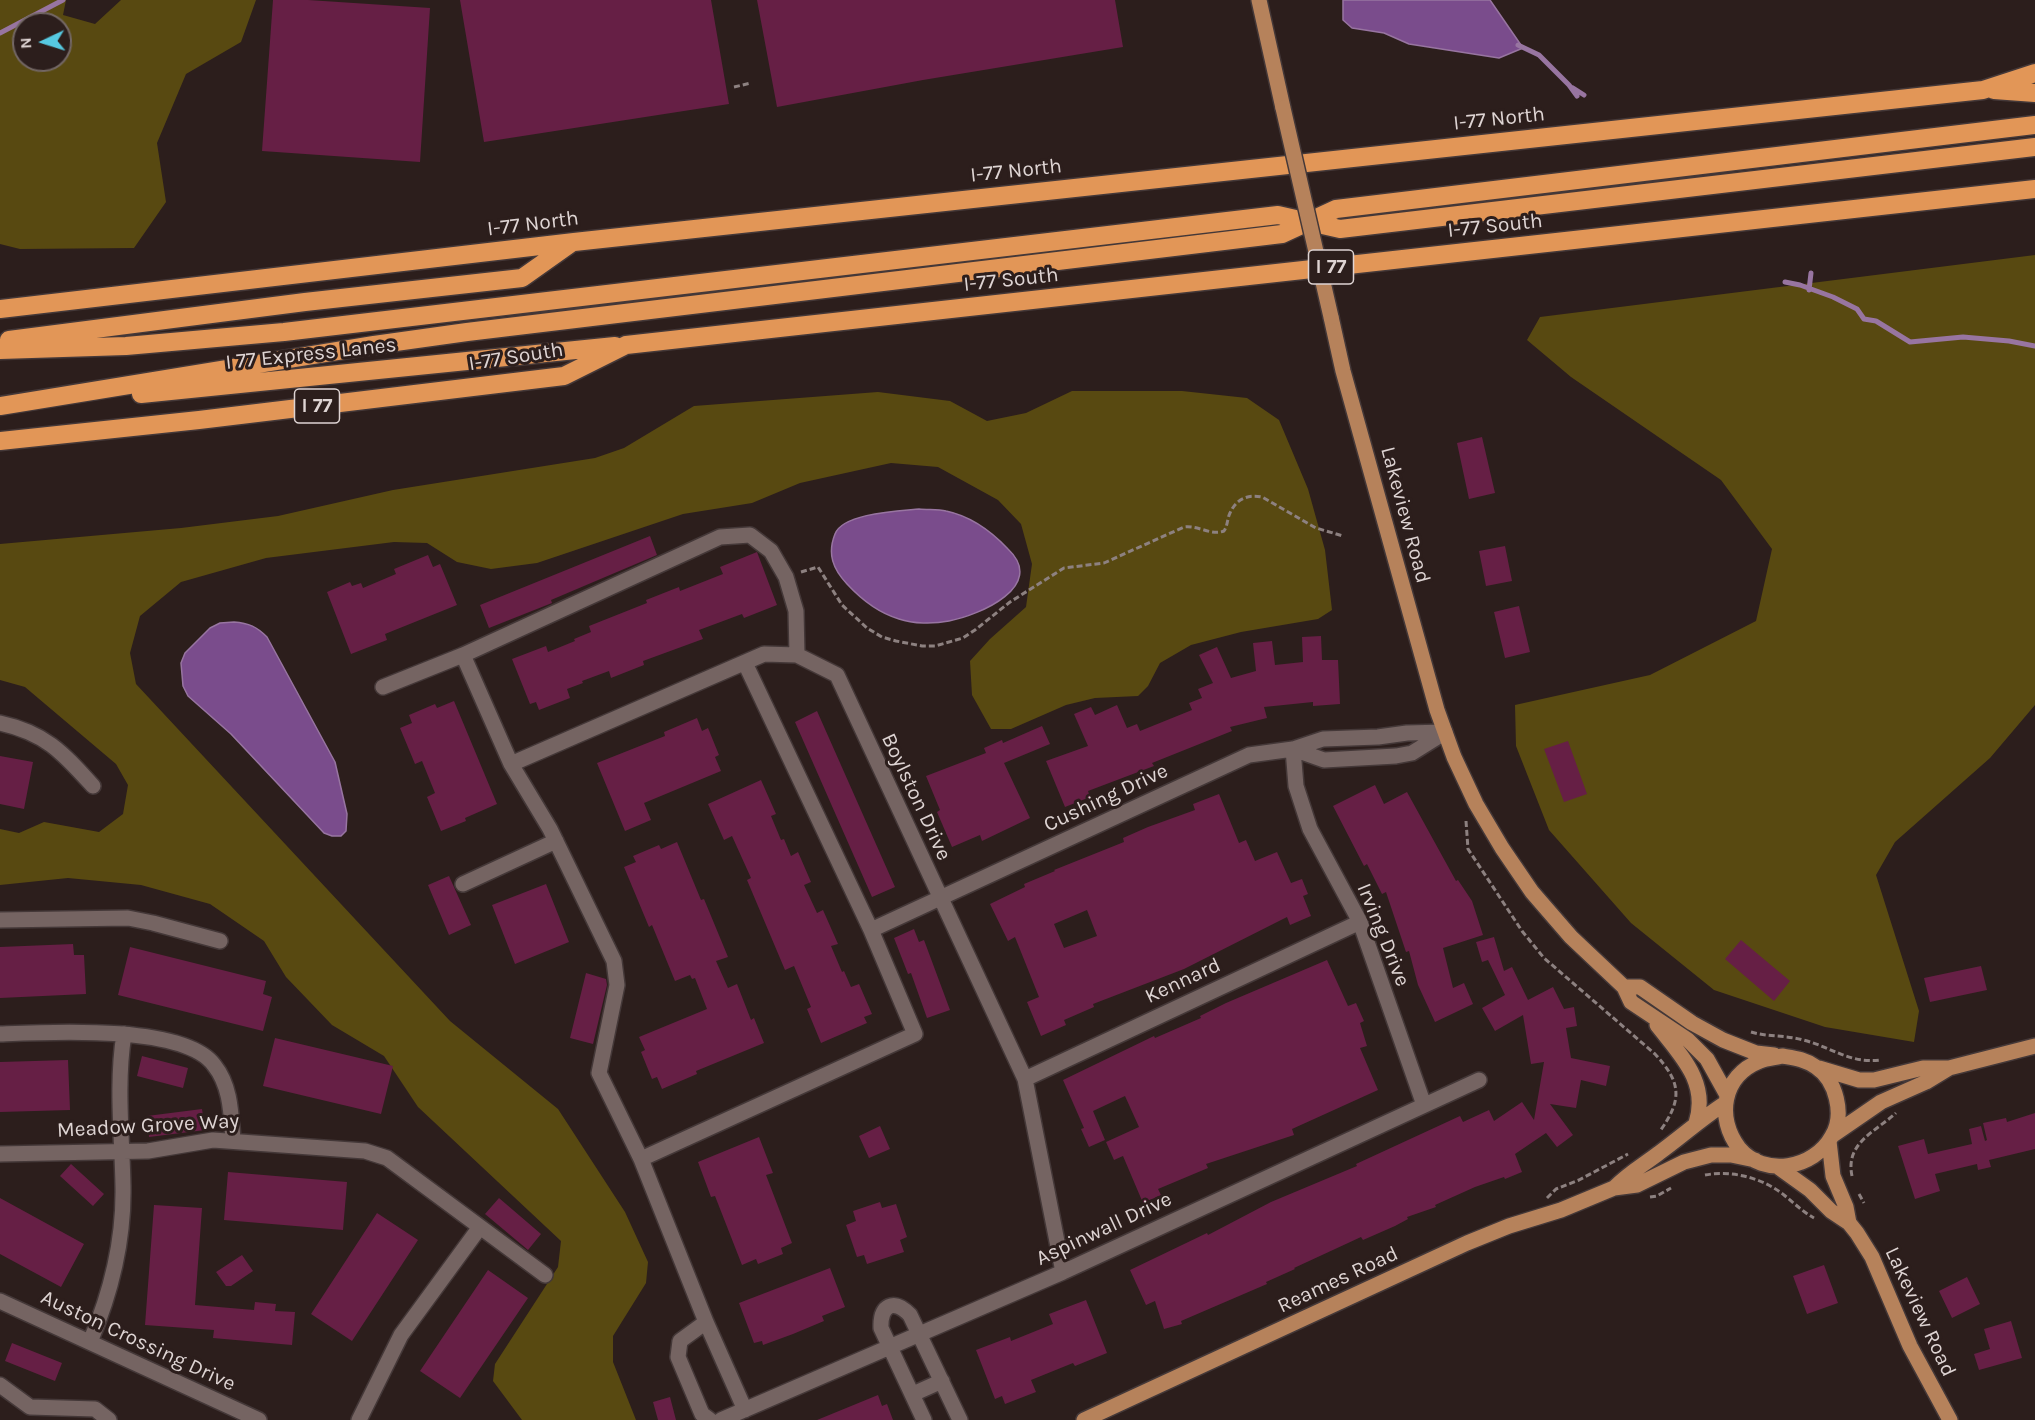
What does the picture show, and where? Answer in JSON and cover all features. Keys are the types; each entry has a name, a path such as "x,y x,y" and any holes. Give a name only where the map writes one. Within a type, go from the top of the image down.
{"highway":[{"name":"I-77 North","path":"0,309 574,242 1983,90 2035,73"},
{"path":"1983,90 2035,93"},
{"path":"0,407 444,335 1282,234 1336,209 2035,125"},
{"path":"0,350 126,346 284,332 1278,215 1340,229 2035,147"},
{"name":"I-77 South","path":"0,441 199,420 564,376 626,345 2035,189"},
{"path":"0,341 305,302 522,278 574,242"},
{"name":"I 77 Express Lanes","path":"0,407 626,345"}],"main road":[{"name":"Lakeview Road","path":"1259,0 1343,370 1430,687 1445,732 1476,804 1532,892 1571,937 1624,987 1630,1002 1688,1040 1707,1059 1726,1100"},
{"name":"Lakeview Road","path":"1624,987 1640,987 1692,1023 1723,1041 1756,1053 1782,1056"},
{"path":"1650,1016 1690,1069 1700,1091 1700,1108 1696,1123"},
{"path":"1949,1068 1926,1082 1881,1102 1831,1138 1820,1151 1804,1162 1778,1167 1755,1160 1744,1153 1732,1138 1725,1120 1726,1100 1733,1084 1746,1069 1760,1061 1782,1056 1801,1059 1818,1068 1859,1080 1881,1078 1923,1068 1949,1068 2035,1046"},
{"path":"1818,1068 1830,1082 1837,1101 1838,1120 1831,1138"},
{"name":"Reames Road","path":"1614,1188 1629,1172 1653,1158 1726,1100"},
{"name":"Lakeview Road","path":"1831,1138 1833,1176 1850,1223 1872,1257 1910,1346 1950,1420"},
{"name":"Reames Road","path":"1084,1420 1467,1243 1509,1226 1561,1210 1614,1188 1637,1185 1684,1162 1711,1155 1731,1155 1755,1160"},
{"name":"Lakeview Road","path":"1778,1167 1810,1190 1831,1211 1850,1223"}],"street":[{"path":"383,687 463,655 720,537 750,535 771,551 786,577 796,611 797,655"},
{"name":"Boylston Drive","path":"512,764 764,654 797,655 837,675 1025,1079 1063,1272"},
{"path":"463,655 512,764 556,841 614,962 617,985 599,1073 641,1160 706,1322 745,1410"},
{"path":"641,1160 915,1034 871,930 745,663"},
{"path":"0,723 46,740 60,750 93,786"},
{"name":"Cushing Drive","path":"1293,749 1324,760 1396,756 1412,753 1445,732"},
{"name":"Cushing Drive","path":"871,930 1249,755 1293,749 1323,739 1445,732"},
{"name":"Irving Drive","path":"1293,749 1296,786 1310,830 1360,922 1424,1105"},
{"path":"463,884 556,841"},
{"path":"0,920 128,918 220,941"},
{"name":"Kennard","path":"1025,1079 1360,922"},
{"path":"0,1034 100,1032 124,1034 143,1036 183,1046 204,1055 214,1065 226,1086 233,1140"},
{"path":"90,1342 100,1318 116,1262 121,1232 123,1187 120,1054 124,1034"},
{"name":"Aspinwall Drive","path":"721,1420 1063,1272 1479,1080"},
{"name":"Meadow Grove Way","path":"0,1154 148,1151 213,1140 351,1149 376,1153 387,1158 546,1275"},
{"path":"359,1420 401,1335 480,1227"},
{"name":"Auston Crossing Drive","path":"0,1301 259,1420"},
{"path":"924,1420 881,1328 880,1318 885,1308 893,1305 902,1307 910,1315 960,1420"},
{"path":"706,1322 680,1341 678,1357 702,1414 710,1420"},
{"path":"913,1394 942,1381"},
{"path":"0,1385 30,1407 95,1409 109,1420"}],"path":[{"path":"734,87 751,83"},
{"path":"786,577 818,567 842,606 867,628 882,637 896,641 935,646 963,638 1010,602 1064,568 1104,563 1184,527 1190,526 1218,534 1224,531 1230,512 1238,501 1246,497 1262,497 1316,528 1343,536"},
{"path":"1468,849 1522,931 1544,958 1667,1068 1676,1086 1676,1096 1657,1134"},
{"path":"1853,1180 1851,1159 1856,1146 1875,1128"},
{"path":"1556,1189 1579,1180 1634,1151"},
{"path":"1703,1175 1712,1173 1736,1175 1761,1181 1782,1193 1818,1221"},
{"path":"1657,1196 1675,1185"},
{"path":"1856,1186 1864,1203"}],"shaded area":[{"path":"0,0 66,0 64,12 12,12 12,72 72,72 72,18 95,24 121,0 256,0 241,42 186,74 157,143 166,202 134,248 20,249 0,244"},
{"path":"1343,0 1490,0 1523,48 1499,58 1409,44 1384,33 1352,28 1343,20"},
{"path":"2035,255 2035,705 1990,758 1895,842 1876,875 1919,1011 1914,1042 1825,1027 1714,990 1631,923 1549,830 1516,746 1515,705 1650,675 1756,621 1772,549 1721,480 1571,377 1527,340 1540,317"},
{"path":"1072,391 1182,391 1247,398 1279,420 1308,489 1325,550 1332,610 1318,619 1241,632 1191,645 1160,663 1148,686 1138,696 1095,698 1066,705 1011,729 991,729 972,695 970,661 990,639 1026,607 1032,564 1021,524 998,500 938,467 891,463 800,483 752,503 683,514 537,563 491,569 457,562 427,543 394,542 266,558 181,582 140,616 130,653 136,684 450,1021 558,1109 625,1212 648,1262 646,1283 613,1336 613,1362 636,1420 522,1420 493,1381 495,1364 558,1267 561,1241 418,1107 384,1056 332,1025 286,977 264,941 210,904 141,885 68,878 0,885 0,829 19,833 44,822 99,832 123,814 128,785 116,764 25,687 0,680 0,544 181,528 278,516 393,490 595,458 624,448 694,406 878,392 950,401 987,421 1026,413"},
{"path":"919,509 955,513 972,521 995,537 1018,562 1020,575 1015,586 1005,597 992,605 962,618 937,623 905,621 884,613 864,600 847,584 835,567 832,548 835,534 840,527 860,517"},
{"path":"234,622 252,626 267,637 335,762 347,814 346,831 341,836 324,833 231,734 188,696 183,686 181,663 185,653 210,628 220,623"}],"building":[{"path":"273,0 430,8 420,162 262,151"},
{"path":"460,0 711,0 729,104 484,142"},
{"path":"757,0 1115,0 1123,47 777,107"},
{"path":"1482,437 1495,493 1469,499 1457,443"},
{"path":"650,536 657,555 551,600 552,603 489,628 480,605"},
{"path":"1505,546 1512,581 1486,586 1479,551"},
{"path":"757,552 777,605 744,618 742,614 699,630 703,639 643,661 644,665 611,678 609,671 582,681 583,683 567,689 570,698 539,710 536,702 530,704 512,659 546,646 548,652 575,641 574,639 591,632 589,626 647,603 646,600 679,587 680,591 723,574 720,567"},
{"path":"428,555 433,567 440,564 457,605 385,634 387,640 351,654 327,592 350,582 352,586 361,583 363,588 396,574 394,569"},
{"path":"1519,606 1530,652 1505,658 1494,612"},
{"path":"1321,636 1322,660 1338,660 1340,704 1313,706 1313,702 1264,707 1267,718 1230,727 1232,731 1152,763 1154,766 1088,791 1090,797 1065,807 1046,761 1088,746 1074,714 1091,707 1095,715 1117,705 1127,728 1137,724 1140,731 1192,710 1189,703 1202,698 1198,689 1213,683 1199,655 1217,647 1231,678 1256,671 1253,643 1272,641 1275,665 1303,662 1302,637"},
{"path":"454,701 497,804 465,818 466,821 441,831 427,797 435,793 422,761 415,764 400,728 412,723 409,715 435,704 437,708"},
{"path":"817,711 895,887 872,897 795,722"},
{"path":"697,718 702,731 708,728 719,755 715,757 721,771 644,803 651,820 625,831 597,763 665,736 664,732"},
{"path":"1042,726 1050,744 1004,763 1030,818 982,841 980,835 952,847 937,812 940,810 926,776 986,753 984,748 1002,740 1003,743"},
{"path":"1568,741 1587,794 1564,802 1544,749"},
{"path":"0,756 33,762 24,809 0,804"},
{"path":"761,780 776,814 771,816 781,840 784,839 791,856 798,852 811,882 804,885 817,913 823,910 838,944 831,946 842,972 844,971 851,987 859,984 872,1014 864,1017 867,1023 821,1043 807,1009 811,1007 794,966 785,970 747,880 751,878 732,836 724,840 708,804"},
{"path":"1375,785 1384,804 1407,792 1456,881 1458,880 1472,901 1483,935 1443,948 1453,988 1464,983 1473,1004 1435,1022 1418,985 1409,951 1406,952 1386,892 1382,894 1367,864 1364,866 1333,806"},
{"path":"1219,794 1239,843 1246,840 1255,861 1277,852 1291,883 1302,879 1308,894 1303,896 1311,916 1290,925 1287,917 1184,969 1093,1004 1094,1007 1064,1020 1066,1025 1041,1036 1027,1002 1039,997 1015,937 1008,941 990,904 1054,870 1124,842 1123,838 1195,810 1193,804","holes":["1087,910 1097,936 1064,948 1054,924"]},
{"path":"677,842 728,957 716,961 728,988 737,984 751,1020 754,1018 764,1043 696,1071 697,1074 662,1089 657,1077 652,1079 641,1052 645,1050 639,1037 707,1009 695,978 692,979 690,975 675,981 652,925 649,927 624,867 636,862 633,856 659,845 661,849"},
{"path":"449,876 471,925 449,935 428,885"},
{"path":"546,884 569,942 515,964 492,905"},
{"path":"914,929 919,942 924,940 950,1010 927,1018 911,973 908,974 894,938"},
{"path":"1494,937 1504,971 1512,967 1528,1000 1553,987 1564,1009 1574,1007 1577,1026 1566,1028 1571,1058 1610,1066 1606,1086 1581,1080 1576,1108 1550,1104 1573,1135 1557,1147 1546,1133 1515,1154 1522,1172 1475,1187 1435,1205 1436,1207 1407,1217 1408,1219 1395,1226 1363,1240 1361,1237 1294,1268 1266,1282 1267,1284 1181,1321 1182,1324 1164,1329 1155,1301 1146,1305 1130,1270 1207,1233 1208,1235 1271,1202 1357,1166 1356,1164 1460,1116 1463,1122 1489,1110 1494,1121 1522,1102 1534,1120 1544,1062 1531,1064 1523,1015 1495,1031 1482,1008 1505,995 1488,960 1482,962 1476,942"},
{"path":"1741,940 1790,981 1774,1001 1725,959"},
{"path":"73,944 74,955 84,955 86,994 0,998 0,947"},
{"path":"130,947 266,981 263,994 272,997 263,1031 118,995"},
{"path":"1327,960 1348,1006 1356,1003 1364,1021 1360,1023 1367,1046 1360,1048 1378,1090 1292,1129 1294,1135 1206,1164 1208,1168 1158,1189 1161,1195 1143,1203 1123,1156 1114,1160 1106,1142 1139,1127 1125,1096 1093,1111 1105,1140 1089,1147 1081,1129 1084,1128 1063,1080 1154,1036 1155,1038 1201,1018 1200,1016 1226,1003"},
{"path":"1981,966 1987,990 1930,1002 1924,978"},
{"path":"586,973 606,979 607,985 593,1044 570,1038"},
{"path":"275,1038 393,1066 381,1114 263,1086"},
{"path":"142,1056 188,1068 183,1088 137,1076"},
{"path":"68,1060 70,1110 0,1112 0,1062"},
{"path":"202,1109 205,1130 149,1137 147,1116"},
{"path":"2035,1113 2035,1149 1989,1160 1991,1167 1978,1170 1977,1164 1935,1174 1940,1191 1915,1199 1898,1146 1924,1139 1928,1154 1972,1144 1969,1129 1981,1126 1985,1141 1987,1140 1983,1123 2006,1118 2007,1122"},
{"path":"880,1126 890,1149 869,1158 859,1136"},
{"path":"759,1137 773,1173 766,1175 792,1243 781,1248 783,1254 758,1264 756,1259 742,1265 715,1196 711,1197 698,1162"},
{"path":"71,1164 104,1194 93,1206 60,1176"},
{"path":"228,1172 347,1182 343,1230 224,1220"},
{"path":"0,1198 84,1244 61,1287 0,1254"},
{"path":"499,1198 541,1234 528,1250 485,1214"},
{"path":"880,1202 882,1208 896,1204 907,1237 900,1240 904,1252 867,1264 864,1255 857,1257 846,1225 856,1221 853,1211"},
{"path":"154,1205 202,1208 195,1305 254,1310 255,1302 276,1304 275,1311 295,1312 292,1345 213,1338 214,1330 145,1325"},
{"path":"377,1213 418,1240 352,1341 311,1314"},
{"path":"242,1255 253,1271 231,1286 226,1286 216,1272"},
{"path":"1824,1265 1838,1303 1807,1314 1793,1276"},
{"path":"830,1268 845,1307 822,1316 824,1321 793,1334 763,1345 762,1341 754,1343 739,1303"},
{"path":"488,1270 528,1298 460,1398 420,1371"},
{"path":"1967,1277 1980,1304 1952,1318 1939,1291"},
{"path":"1086,1300 1107,1353 1075,1366 1073,1363 1031,1380 1036,1392 1005,1404 1002,1396 995,1399 976,1350 1010,1337 1011,1341 1053,1324 1049,1314"},
{"path":"2011,1321 2022,1358 1979,1370 1974,1354 1990,1349 1984,1329"},
{"path":"12,1343 62,1363 55,1381 5,1361"},
{"path":"878,1395 882,1406 887,1404 893,1420 817,1420"},
{"path":"670,1397 676,1420 658,1420 653,1402"}],"waterway":[{"path":"0,33 63,0"},
{"path":"1518,45 1539,55 1577,96"},
{"path":"1573,88 1584,95"},
{"path":"1809,290 1811,273"},
{"path":"1785,282 1833,297 1857,309 1864,319 1876,321 1910,342 1963,337 2035,346"}]}
